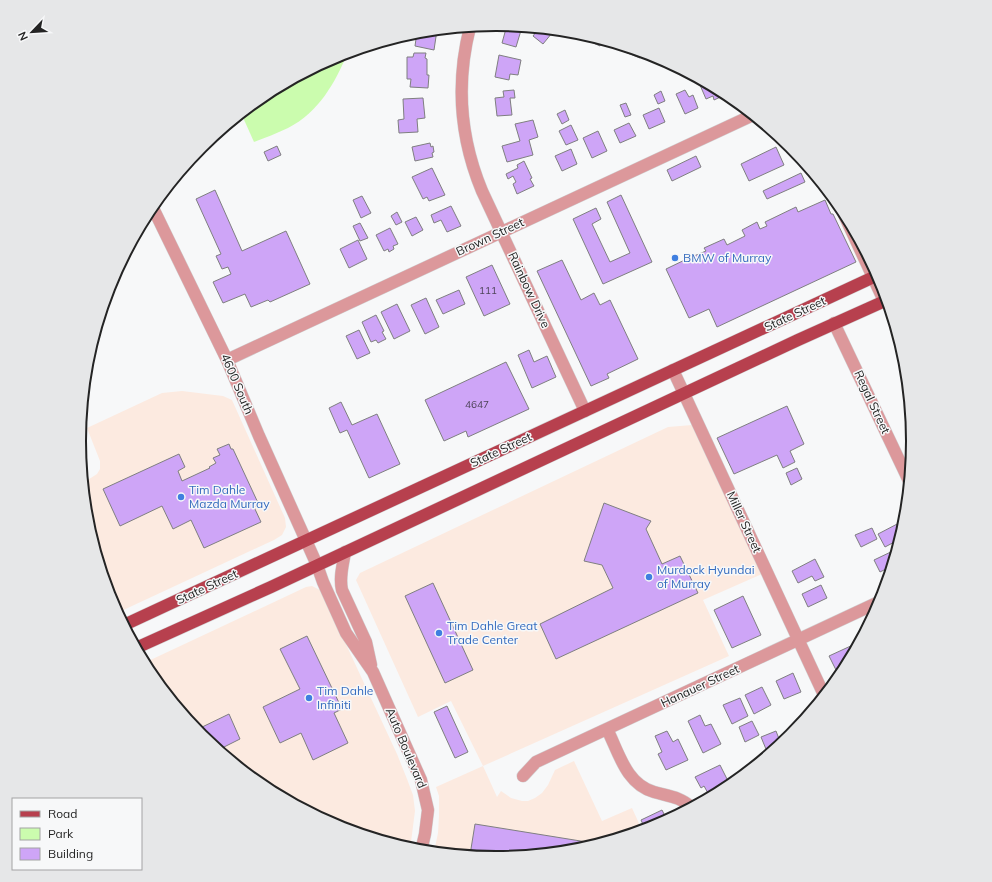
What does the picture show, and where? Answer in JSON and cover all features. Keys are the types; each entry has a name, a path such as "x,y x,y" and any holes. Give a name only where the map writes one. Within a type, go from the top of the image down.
{"main road":[{"name":"State Street","path":"128,623 872,278"},
{"name":"State Street","path":"141,646 881,302"}],"street":[{"name":"Rainbow Drive","path":"469,32 464,58 461,102 464,131 477,178 585,411"},
{"name":"Brown Street","path":"227,360 748,117"},
{"name":"4600 South","path":"155,213 227,360 256,430 317,565"},
{"name":"Regal Street","path":"834,323 905,472"},
{"name":"Miller Street","path":"673,370 822,690"},
{"name":"Auto Boulevard","path":"345,552 340,584 366,642 373,672"},
{"name":"Auto Boulevard","path":"317,565 346,633 373,672 414,763 425,795 428,810 423,844"},
{"name":"Hanauer Street","path":"523,776 536,762 872,605"},
{"path":"607,729 626,769 635,782 647,790 683,800 687,804"}],"shaded area":[{"path":"182,391 223,396 232,400 285,518 286,527 282,535 274,540 123,610 108,573 94,521 88,480 97,474 100,469 100,461 87,428 162,393"},
{"path":"692,425 762,574 703,600 729,656 483,766 451,701 418,717 356,580 360,573 668,427"},
{"path":"312,586 320,590 324,597 397,754 413,795 415,811 411,842 390,837 339,820 315,809 268,782 246,766 206,731 171,691 150,660 306,587"},
{"path":"574,761 602,821 632,808 640,825 602,837 576,843 523,850 469,850 435,846 439,816 439,796 436,787 483,766 497,797 501,791 511,798 528,801 542,793 548,785 555,770"}],"green space":[{"path":"345,60 338,75 325,96 309,114 288,128 254,142 243,118 268,100 291,86 315,73"}],"building":[{"path":"505,31 521,32 516,47 502,43"},
{"path":"535,33 550,35 543,44 533,36"},
{"path":"436,36 434,50 415,46 416,39"},
{"path":"414,53 426,53 425,58 427,59 427,75 429,75 428,88 410,87 411,79 407,79 407,57 413,57"},
{"path":"499,55 521,60 518,75 510,74 509,80 495,77"},
{"path":"700,86 720,97 714,100 713,96 706,99"},
{"path":"514,90 515,98 510,98 512,115 497,116 495,98 504,97 503,91"},
{"path":"685,90 689,97 693,95 698,108 685,114 676,94"},
{"path":"661,91 665,101 658,104 654,95"},
{"path":"423,98 425,118 417,119 418,132 399,133 398,120 404,119 403,99"},
{"path":"626,103 631,115 625,117 620,105"},
{"path":"659,108 665,122 649,129 643,115"},
{"path":"565,110 569,120 562,124 557,114"},
{"path":"533,120 538,137 529,140 533,155 507,162 502,146 520,141 515,124"},
{"path":"629,123 636,136 620,143 614,130"},
{"path":"571,125 578,140 566,145 559,131"},
{"path":"598,131 607,151 592,158 583,138"},
{"path":"430,143 431,147 433,146 433,157 415,161 412,147"},
{"path":"277,146 281,155 268,161 264,152"},
{"path":"776,147 784,165 749,181 741,164"},
{"path":"571,149 577,164 562,171 555,156"},
{"path":"696,156 701,167 672,181 667,170"},
{"path":"524,161 534,186 517,194 513,184 516,182 513,176 508,179 506,174 518,168 517,165"},
{"path":"432,168 445,195 429,201 427,197 423,199 412,177"},
{"path":"801,173 805,182 767,199 763,191"},
{"path":"215,190 242,251 286,231 310,284 270,302 268,300 251,307 245,294 223,303 213,282 231,274 228,267 222,269 216,256 221,254 196,199"},
{"path":"621,195 652,262 603,284 573,219 596,208 601,219 592,224 610,262 630,253 607,202"},
{"path":"362,196 371,213 361,218 353,200"},
{"path":"825,200 856,262 717,327 709,309 689,318 666,269 693,256 694,260 696,259 694,256 706,251 704,248 724,239 727,245 745,236 742,230 757,222 760,229 767,226 765,222 796,207 798,212"},
{"path":"451,206 461,226 447,232 441,220 434,223 431,215"},
{"path":"397,212 402,222 396,225 391,216"},
{"path":"416,217 423,230 412,236 405,222"},
{"path":"360,223 368,238 360,241 353,226"},
{"path":"390,228 398,244 393,246 394,249 389,252 388,249 384,251 376,235"},
{"path":"358,240 367,259 349,268 340,249"},
{"path":"562,260 581,300 594,293 600,305 610,300 638,359 607,374 609,378 591,386 537,271"},
{"path":"492,265 510,304 484,316 466,277"},
{"path":"459,290 465,304 443,314 436,300"},
{"path":"426,298 439,327 425,334 411,305"},
{"path":"397,304 410,331 394,339 381,312"},
{"path":"376,315 384,331 382,332 386,339 378,343 376,340 371,342 362,322"},
{"path":"359,330 370,353 357,359 346,336"},
{"path":"529,350 534,362 547,356 556,377 532,388 518,355"},
{"path":"506,362 529,409 468,437 466,431 444,441 425,400"},
{"path":"341,402 352,425 377,414 400,464 369,478 347,430 340,433 329,408"},
{"path":"787,406 804,444 790,451 795,462 783,468 777,455 734,474 717,438"},
{"name":"Tim Dahle Mazda Murray","path":"229,444 231,449 233,449 259,505 254,507 261,522 204,548 191,520 173,529 162,506 120,526 103,489 179,454 185,467 178,471 182,481 210,468 209,467 216,463 213,458 220,455 217,449"},
{"path":"797,468 802,479 791,485 786,473"},
{"name":"Murdock Hyundai of Murray","path":"604,503 651,521 646,529 662,564 680,556 698,593 556,659 540,624 613,588 602,565 584,561"},
{"path":"897,524 893,543 885,547 878,534"},
{"path":"872,528 877,539 861,547 855,535"},
{"path":"890,552 885,569 880,572 874,560"},
{"path":"815,559 824,577 815,581 812,576 798,583 792,571"},
{"name":"Tim Dahle Great Trade Center","path":"433,583 473,670 445,683 405,596"},
{"path":"821,585 827,598 808,607 802,594"},
{"path":"743,596 761,635 732,648 714,610"},
{"name":"Tim Dahle Infiniti","path":"307,636 342,709 334,713 348,743 313,760 301,733 280,743 263,707 300,689 280,649"},
{"path":"851,646 836,670 829,656"},
{"path":"793,673 801,692 784,699 776,681"},
{"path":"762,687 771,705 754,714 745,695"},
{"path":"740,698 748,716 732,724 723,705"},
{"path":"447,706 468,752 455,758 434,712"},
{"path":"229,714 240,739 224,747 202,727"},
{"path":"700,715 705,726 711,724 721,744 703,753 688,721"},
{"path":"752,721 759,735 745,742 739,727"},
{"path":"667,731 673,742 678,739 688,760 666,770 658,754 662,752 655,736"},
{"path":"776,731 779,738 766,749 761,737"},
{"path":"720,765 727,780 707,792 704,786 701,788 695,777"},
{"path":"662,810 664,815 643,824 641,820"},
{"path":"475,824 583,841 523,850 471,850"}],"place":[{"name":"BMW of Murray","path":"675,258"},
{"name":"Tim Dahle Mazda Murray","path":"181,497"},
{"name":"Murdock Hyundai of Murray","path":"649,577"},
{"name":"Tim Dahle Great Trade Center","path":"439,633"},
{"name":"Tim Dahle Infiniti","path":"309,698"}]}
